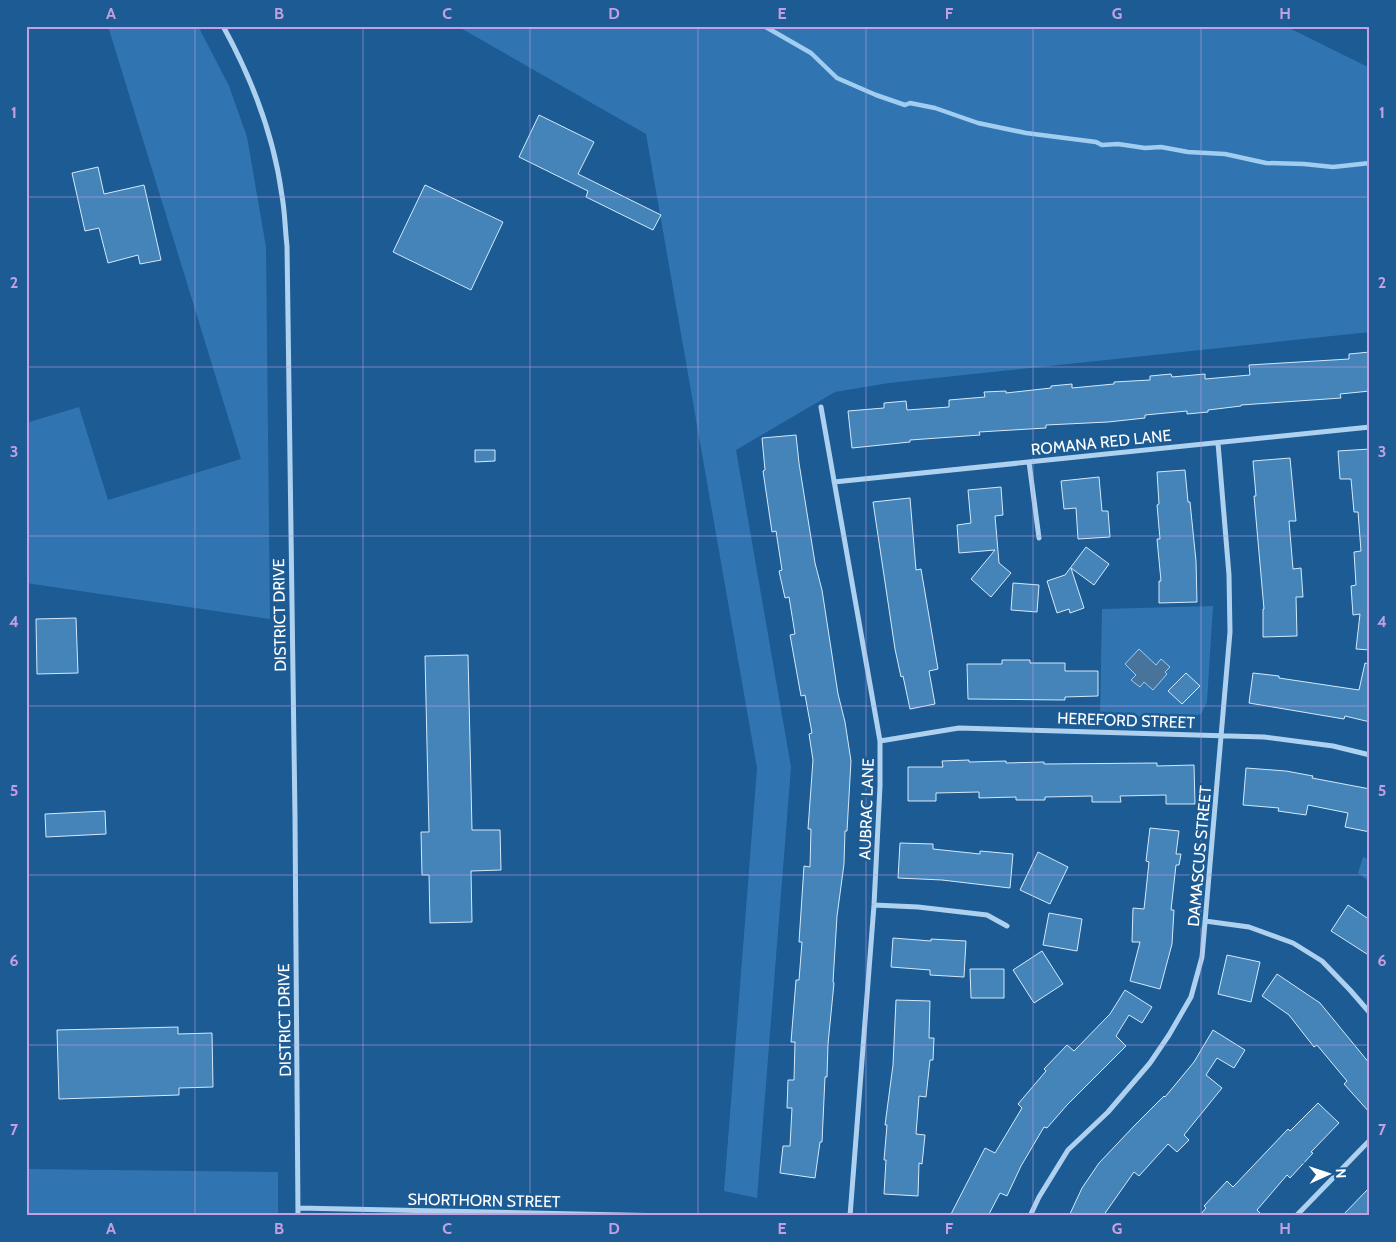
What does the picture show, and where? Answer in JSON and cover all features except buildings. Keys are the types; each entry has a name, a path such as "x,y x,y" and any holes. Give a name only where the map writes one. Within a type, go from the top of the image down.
{"street":[{"name":"DISTRICT DRIVE","path":"223,26 249,78 269,133 282,197 287,246 295,817 298,1216"},
{"name":"AUBRAC LANE","path":"821,406 880,741 880,786 874,905 850,1216"},
{"name":"ROMANA RED LANE","path":"834,482 1370,427"},
{"name":"DAMASCUS STREET","path":"1030,1216 1039,1197 1068,1150 1108,1112 1150,1063 1169,1035 1191,997 1202,957 1230,632 1229,575 1218,443"},
{"path":"1029,462 1039,538"},
{"name":"HEREFORD STREET","path":"880,741 960,728 1264,736 1333,746 1370,755"},
{"path":"874,905 987,915 1007,926"},
{"path":"1206,921 1249,927 1293,943 1322,961 1370,1013"},
{"path":"1296,1216 1370,1140"},
{"name":"SHORTHORN STREET","path":"298,1208 413,1213 670,1216"}],"shaded area":[{"path":"108,26 198,26 229,86 247,137 266,247 270,619 26,583 26,423 79,407 108,500 241,459"},
{"path":"457,26 1285,26 1370,68 1370,332 889,383 835,392 736,450 791,767 757,1198 724,1191 757,768 646,134"},
{"path":"1213,606 1207,702 1201,714 1190,717 1100,716 1102,609"},
{"path":"1139,649 1156,665 1161,659 1170,667 1165,672 1167,674 1153,690 1144,682 1140,687 1131,680 1136,675 1125,664"},
{"path":"1363,857 1370,860 1370,882 1358,873"},
{"path":"26,1169 278,1172 278,1216 26,1216"}],"waterway":[{"path":"764,26 811,53 837,78 905,105 910,103 935,108 978,123 1026,133 1096,142 1102,145 1118,144 1145,148 1161,147 1188,152 1225,154 1266,163 1333,167 1370,163"}]}
